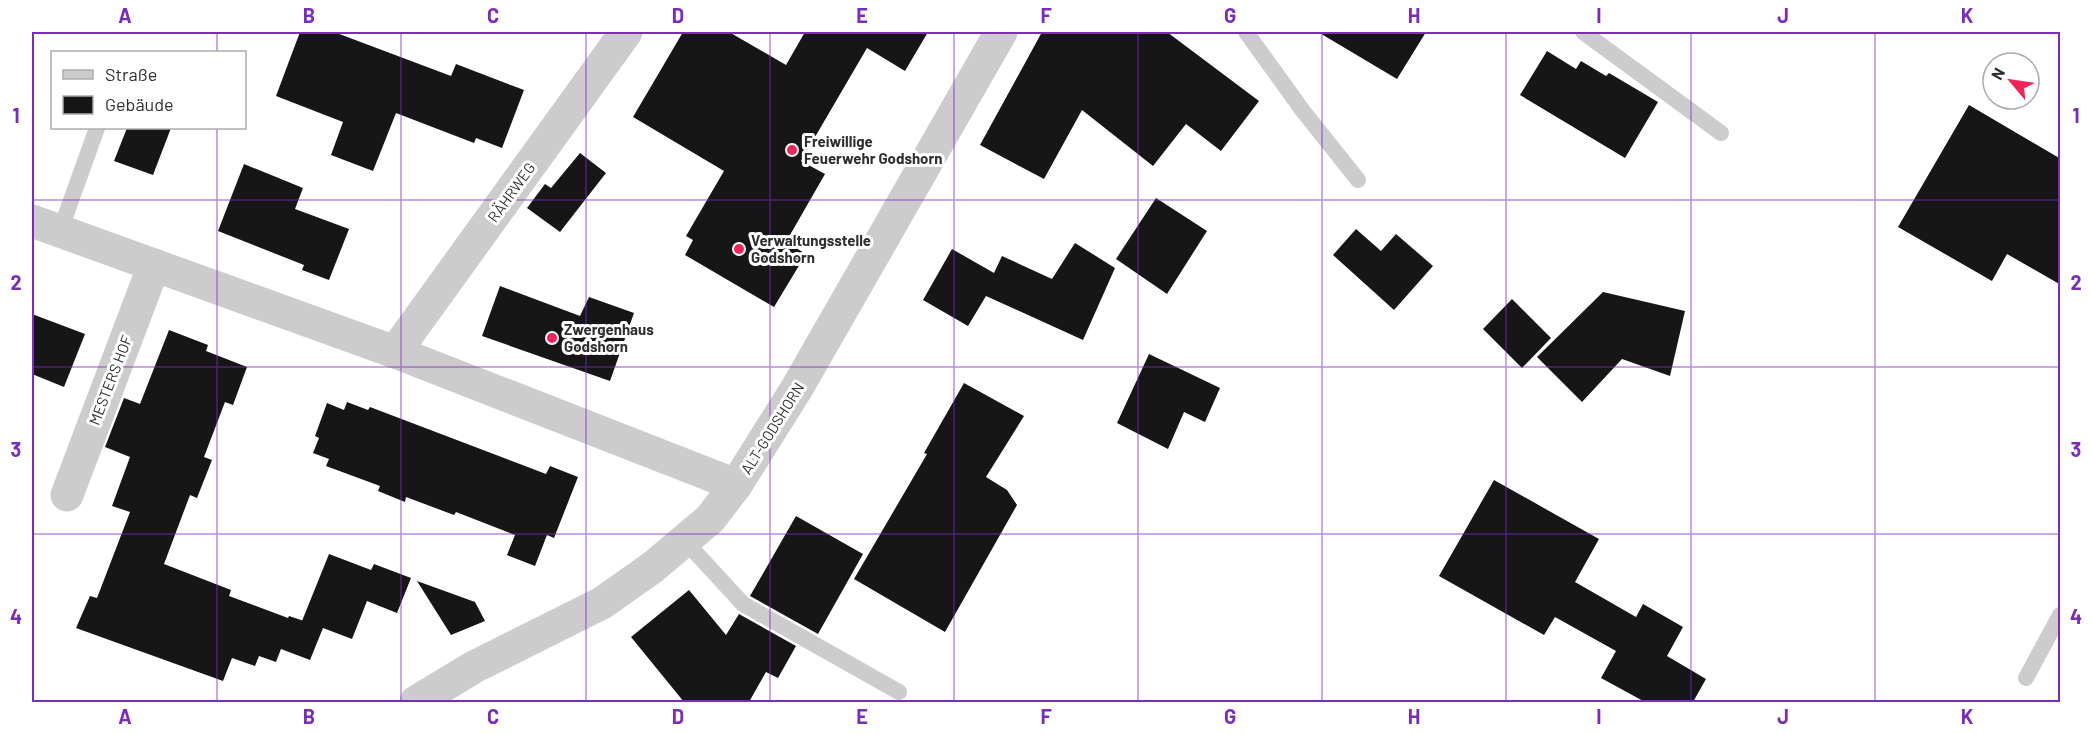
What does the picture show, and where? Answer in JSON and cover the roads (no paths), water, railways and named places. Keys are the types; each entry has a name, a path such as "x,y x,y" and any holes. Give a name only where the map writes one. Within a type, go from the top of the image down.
{"street":[{"name":"RÄHRWEG","path":"395,352 626,32"},
{"name":"ALT-GODSHORN","path":"416,702 474,667 602,603 653,567 710,519 736,486 797,388 1001,32"},
{"path":"46,226 395,352 736,486"},
{"name":"MESTERS HOF","path":"67,495 154,265"}],"lane":[{"path":"1246,32 1303,111 1358,180"},
{"path":"1583,32 1721,133"},
{"path":"46,226 95,129"},
{"path":"685,541 742,604 899,692"},
{"path":"2026,678 2061,615"}],"place":[{"name":"Freiwillige Feuerwehr Godshorn","path":"792,150"},
{"name":"Verwaltungsstelle Godshorn","path":"739,249"},
{"name":"Zwergenhaus Godshorn","path":"552,338"}]}
